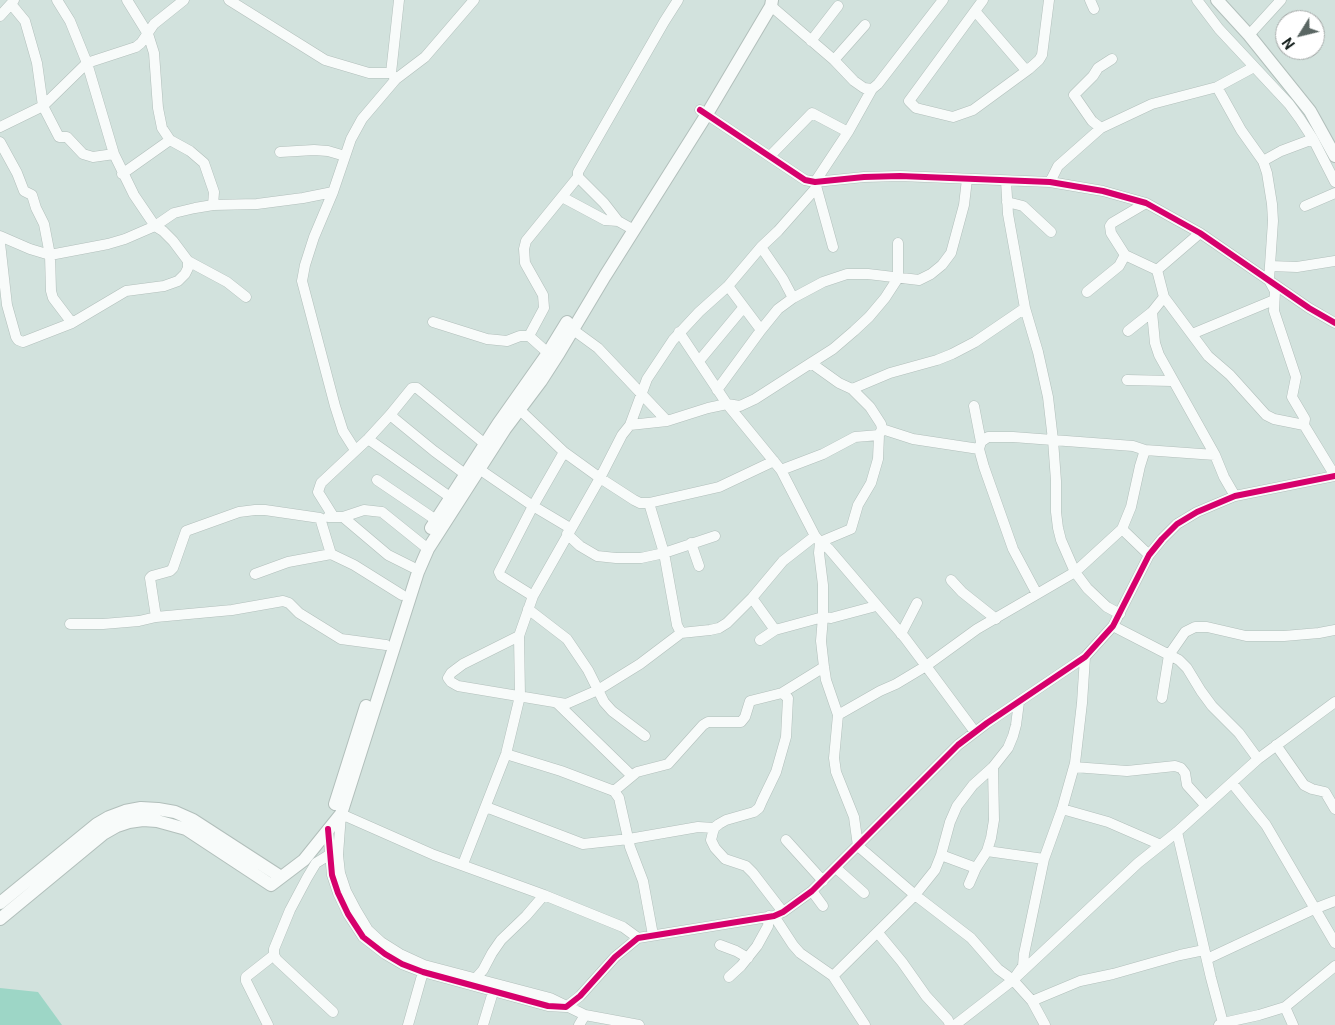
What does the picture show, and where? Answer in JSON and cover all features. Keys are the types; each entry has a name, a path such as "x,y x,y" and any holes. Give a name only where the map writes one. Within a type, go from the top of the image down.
{"main road":[{"path":"1217,0 1250,35 1310,111 1335,156"},
{"path":"276,881 304,860 341,814 425,546 436,520 485,444 548,353 626,225 704,112 769,2"},
{"path":"328,829 412,568 425,546 550,367 626,225"},
{"path":"0,903 97,824 125,811 141,808 175,812 193,820 276,881"},
{"path":"0,919 103,834 123,824 144,820 157,821 186,829 276,881"}],"street":[{"path":"57,0 70,21 87,63 114,154 122,174 134,195 155,226 168,236 188,261 226,282 246,297"},
{"path":"127,0 148,34 154,53 158,108 162,128 170,140 190,150 204,163 214,192 213,205"},
{"path":"0,127 43,106 87,63 136,46 148,34 154,24 184,0"},
{"path":"229,0 325,60 368,73 393,76"},
{"path":"393,76 399,0"},
{"path":"355,450 343,431 335,406 302,281 305,265 351,139 362,119 393,76 425,56 474,0"},
{"path":"529,336 544,308 543,294 525,264 524,248 526,241 578,177 582,164 678,0"},
{"path":"463,864 506,754 520,696 518,636 528,609 533,596 600,478 622,435 630,426 647,379 679,332 728,286 761,247 778,231 816,185 872,89 878,84 943,0"},
{"path":"982,0 909,101 916,108 953,117 973,110 1029,69 1042,55 1049,0"},
{"path":"1197,0 1219,29 1289,104 1313,139 1335,182"},
{"path":"1250,35 1280,0"},
{"path":"0,16 13,2 25,21 37,63 43,106 59,137 67,136 83,154 93,157 114,154"},
{"path":"769,2 859,84 864,88 872,89"},
{"path":"811,41 838,6"},
{"path":"975,11 1024,68 1029,69"},
{"path":"834,60 865,25"},
{"path":"1101,128 1092,120 1074,95 1094,76 1098,68 1112,59"},
{"path":"1050,182 1058,166 1101,128 1152,104 1217,87 1254,67"},
{"path":"729,977 748,958 776,915 812,891 823,881 958,745 1085,657 1113,626 1149,555 1177,524 1197,512 1235,496 1335,476 1304,425 1305,419 1292,397 1296,377 1274,311 1275,291 1269,280 1272,204 1270,182 1263,161 1240,130 1217,87"},
{"path":"704,112 805,180 816,185 864,177 900,176 1050,182 1103,191 1146,203 1200,233 1309,308 1335,323"},
{"path":"770,156 812,112 848,132"},
{"path":"1263,161 1281,151 1313,139"},
{"path":"122,174 170,140"},
{"path":"0,142 24,191 32,195 46,232 50,255 51,291 53,298 72,323"},
{"path":"280,152 321,150 345,156"},
{"path":"578,177 626,225"},
{"path":"717,390 778,309 793,298 823,282 847,274 868,274 919,280 931,274 942,265 951,253 958,231 967,179"},
{"path":"1006,181 1007,202 1025,308 1042,370 1054,440 1056,512 1060,540 1075,572 1087,588 1107,607 1120,614"},
{"path":"816,185 833,247"},
{"path":"0,236 50,255 125,239 155,226 174,213 213,205 257,204 333,192"},
{"path":"1304,206 1335,193"},
{"path":"562,197 605,220 626,225"},
{"path":"1007,202 1023,206 1052,232"},
{"path":"1146,203 1115,220 1110,226 1111,233 1125,255 1157,270"},
{"path":"1157,270 1200,233"},
{"path":"0,243 4,306 16,338 22,342 72,323 126,291 164,286 178,281 188,268 188,261"},
{"path":"630,426 667,421 727,404 740,406 755,400 833,349 869,317 885,298 898,278 898,244"},
{"path":"761,247 783,279 793,298"},
{"path":"1087,292 1119,266 1125,255"},
{"path":"1270,266 1297,267 1335,261"},
{"path":"1157,270 1164,297 1208,356 1230,375 1266,415 1274,420 1304,425"},
{"path":"728,286 761,330"},
{"path":"1128,332 1152,312 1164,297"},
{"path":"1192,334 1274,300"},
{"path":"699,361 743,308"},
{"path":"852,389 890,373 952,354 975,342 1025,308"},
{"path":"1152,312 1155,343 1159,355 1235,496"},
{"path":"433,322 487,339 507,341 520,336 529,336 548,353"},
{"path":"572,328 598,348 667,421"},
{"path":"679,332 727,404 781,470 817,539 828,549 901,634 975,732"},
{"path":"518,636 463,664 451,673 448,678 458,686 566,704 598,690 640,664 681,633 719,628 727,623 752,598 783,561 817,539 851,529 858,505 871,483 878,459 881,424 870,407 852,389 811,363"},
{"path":"1126,380 1172,381"},
{"path":"412,568 388,554 338,516 320,497 318,492 321,483 368,439 390,416 412,388 417,388 485,444"},
{"path":"974,406 980,446 1013,549 1037,594"},
{"path":"520,410 564,452 600,478 640,503 649,504 719,488 774,461"},
{"path":"390,416 465,474"},
{"path":"781,470 823,454 855,437 880,432 913,439 980,446"},
{"path":"980,446 988,437 999,436 1133,446 1146,450 1215,456"},
{"path":"368,439 450,497"},
{"path":"838,715 926,666 977,629 1075,572 1122,529 1131,507 1140,466 1146,450"},
{"path":"533,596 501,576 499,572 564,452"},
{"path":"479,469 569,531 580,546 597,556 641,558 664,553 715,536"},
{"path":"378,480 436,520"},
{"path":"649,504 664,553 677,625 681,633"},
{"path":"156,617 150,578 170,571 173,568 184,535 188,529 239,512 265,510 320,518 364,510 382,512 425,546"},
{"path":"320,518 331,554"},
{"path":"1122,529 1149,555"},
{"path":"817,539 823,618 821,641 824,667 826,680 838,715 834,758 841,787 854,817 858,846 915,895 971,938 998,969 1013,980 1032,1001 1045,1025"},
{"path":"691,543 699,566"},
{"path":"255,574 288,562 331,554 354,564 402,595"},
{"path":"951,580 962,592 996,619"},
{"path":"752,598 775,630"},
{"path":"70,624 103,624 232,610 283,600 299,613 341,639 386,645"},
{"path":"901,634 917,604"},
{"path":"760,640 775,630 876,606"},
{"path":"528,609 567,639 588,670 604,702 612,711 645,736"},
{"path":"1113,626 1179,660 1187,668 1212,706 1239,733 1258,759"},
{"path":"1162,698 1169,655 1185,632 1195,626 1246,636 1319,634 1335,630"},
{"path":"1013,980 1023,966 1044,859 1062,809 1074,767 1082,703 1085,657"},
{"path":"614,791 632,775 643,770 668,764 703,725 708,722 741,722 745,717 750,701 782,694 824,667"},
{"path":"486,807 583,844 630,839 698,827 714,828 726,820 754,812 758,808 776,772 786,737 788,698 782,694"},
{"path":"833,976 915,895 935,870 956,806 973,785 994,768 1008,748 1016,725 1019,702"},
{"path":"955,1025 1013,980 1138,863 1177,832 1258,759 1335,703"},
{"path":"557,704 632,775"},
{"path":"1276,745 1304,785 1325,792 1335,809"},
{"path":"506,754 561,771 614,791 619,798 630,839 630,847 643,881 653,935"},
{"path":"1074,767 1127,770 1175,766 1181,768 1188,785 1206,806"},
{"path":"969,884 976,868 987,851 991,838 994,820 994,768"},
{"path":"1232,783 1266,825 1335,943"},
{"path":"1062,809 1108,822 1161,845"},
{"path":"638,938 623,927 544,894 434,855 341,814 338,855 340,873 356,910 368,930 381,942 400,954 424,965 431,972 476,978 550,998 585,1015 639,1025"},
{"path":"714,828 711,840 719,854 725,859 746,866 753,873 793,945 800,953 833,976 865,1025"},
{"path":"328,829 329,856 338,894 363,937 384,954 402,964 493,992 548,1006 566,1007 580,996 615,956 638,938 776,915"},
{"path":"1177,832 1221,1024 1259,1016 1285,1007 1335,966"},
{"path":"786,840 823,881"},
{"path":"987,851 1044,859"},
{"path":"941,855 976,868"},
{"path":"329,856 316,863 307,878 290,910 274,949 274,955 333,1012"},
{"path":"836,868 864,893"},
{"path":"812,891 823,906"},
{"path":"476,978 501,940 526,916 544,894"},
{"path":"1032,1001 1080,981 1113,974 1180,954 1206,954 1335,900"},
{"path":"878,933 902,962 926,996 948,1020 950,1025"},
{"path":"720,945 748,958"},
{"path":"268,1025 246,981 246,977 274,955"},
{"path":"408,1025 431,972"},
{"path":"483,1025 493,992"},
{"path":"1285,1007 1293,1025"},
{"path":"579,1025 585,1015"}],"green space":[{"path":"0,988 38,992 62,1025 0,1025"}],"cycle path":[{"path":"700,110 805,180 815,182 864,177 900,176 1050,182 1103,191 1146,203 1200,233 1309,308 1335,323"},
{"path":"328,829 332,875 338,893 348,914 363,937 385,954 402,964 423,972 548,1006 566,1007 580,996 615,957 638,938 774,916 783,912 812,891 958,745 987,723 1085,657 1113,626 1149,555 1177,524 1197,512 1235,496 1335,476"}]}
